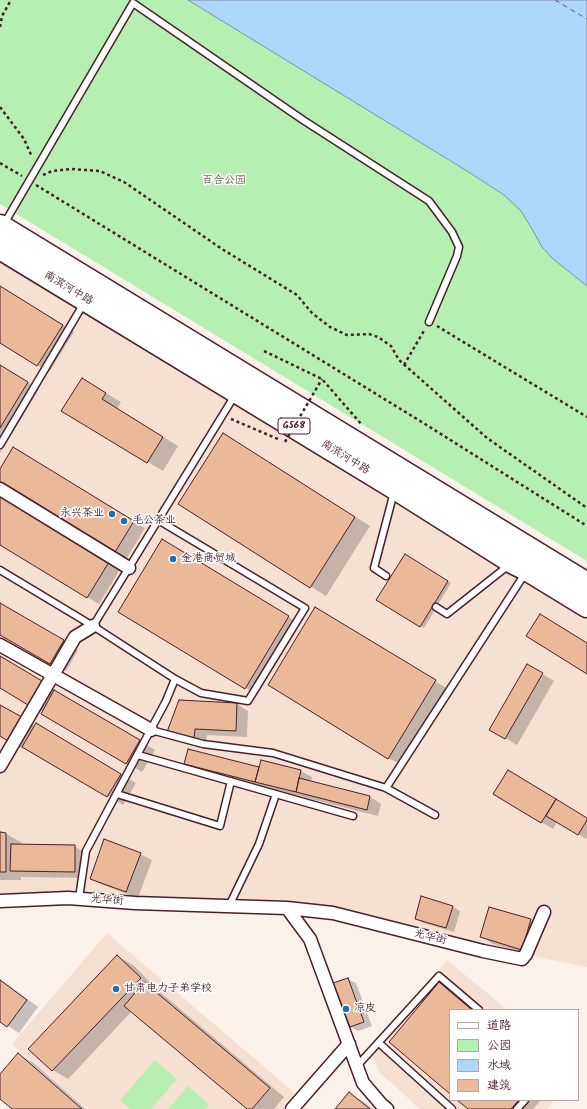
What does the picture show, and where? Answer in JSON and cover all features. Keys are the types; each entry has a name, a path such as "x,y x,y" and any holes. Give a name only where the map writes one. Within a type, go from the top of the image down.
{"highway":[{"name":"南滨河中路","path":"1,233 86,300 395,488 521,557 587,584"},
{"name":"南滨河中路","path":"1,233 521,557 587,606"}],"street":[{"path":"0,489 129,568"},
{"path":"0,766 74,637 93,626"},
{"path":"0,645 151,730"},
{"name":"光华街","path":"0,901 79,898 135,903 287,908 333,913 483,951 522,959 526,954 544,912"},
{"path":"287,908 310,940 363,1083 387,1109"},
{"path":"292,1109 349,1044"}],"lane":[{"path":"1,233 133,3 303,120 429,201 452,232 459,248 429,322"},
{"path":"0,445 86,300"},
{"path":"93,626 236,392"},
{"path":"386,576 374,568 395,488"},
{"path":"0,570 93,626 175,679 201,693 248,701 305,608 158,520"},
{"path":"436,607 447,614 521,557"},
{"path":"386,788 521,557"},
{"path":"79,898 86,851 151,730 166,701 175,679"},
{"path":"151,730 203,744 273,753 386,788 435,815"},
{"path":"138,755 353,816"},
{"path":"117,794 220,826 231,781"},
{"path":"229,906 259,844 276,794"},
{"path":"357,1066 439,976 478,1009"},
{"path":"378,1043 452,1109"},
{"path":"517,1109 523,1101"}],"path":[{"path":"0,26 2,16 11,0"},
{"path":"0,107 24,139 32,157 30,181"},
{"path":"0,163 425,424 587,526"},
{"path":"30,181 52,171 71,169 100,171 124,182 222,249 296,295 312,313 330,327 347,335 369,334 378,337 391,346 399,360 404,365 487,438 587,508"},
{"path":"404,365 429,322 587,417"},
{"path":"264,352 322,379 364,428"},
{"path":"222,416 285,442 322,379"}],"shaded area":[{"path":"0,248 587,585 587,967 333,916 0,893"},
{"name":"甘肃电力子弟学校","path":"107,933 295,1093 282,1109 88,1109 12,1044"},
{"path":"447,960 507,1009 449,1009 449,1101 553,1101 547,1109 420,1109 379,1072 369,1047"}],"green space":[{"name":"百合公园","path":"0,0 188,0 467,171 504,195 521,211 542,247 553,259 587,286 587,561 0,204"},
{"path":"155,1060 177,1079 151,1109 130,1109 120,1100"},
{"path":"188,1086 209,1104 205,1109 168,1109"}],"water":[{"path":"188,0 587,0 587,286 553,259 542,247 521,211 504,195"}],"building":[{"path":"0,286 63,325 37,366 0,343"},
{"path":"0,365 28,382 0,428"},
{"path":"82,378 106,393 102,399 163,437 147,463 61,411"},
{"path":"223,433 355,517 310,588 178,504"},
{"path":"13,447 134,521 87,598 0,545 0,469"},
{"path":"162,539 289,616 245,689 118,612"},
{"path":"405,554 448,581 420,627 376,600"},
{"path":"0,603 64,640 50,664 0,635"},
{"path":"315,607 436,680 388,759 268,685"},
{"path":"540,614 587,643 587,674 526,636"},
{"path":"0,656 42,681 28,705 0,688"},
{"path":"527,664 543,673 505,739 489,730"},
{"path":"54,690 140,740 126,764 41,714"},
{"path":"179,700 237,703 236,731 195,729 194,739 167,732"},
{"path":"0,705 22,717 8,741 0,736"},
{"path":"36,723 121,774 107,797 22,747"},
{"path":"188,749 259,767 255,782 184,764"},
{"path":"261,760 301,770 296,792 255,782"},
{"path":"508,770 556,799 541,823 493,794"},
{"path":"299,778 370,796 367,810 296,792"},
{"path":"556,799 587,818 578,835 546,816"},
{"path":"0,832 6,833 6,872 0,872"},
{"path":"104,839 141,853 126,892 90,879"},
{"path":"11,844 75,845 75,872 10,871"},
{"path":"421,896 453,906 446,928 415,919"},
{"path":"489,907 531,919 522,950 480,937"},
{"path":"117,955 141,978 52,1071 28,1049"},
{"path":"348,978 364,1022 350,1027 333,983"},
{"path":"0,980 27,1000 7,1027 0,1022"},
{"path":"144,982 270,1088 252,1109 247,1109 124,1006"},
{"path":"439,982 471,1009 449,1009 449,1093 389,1042"},
{"path":"18,1053 82,1109 12,1109 0,1099 0,1074"},
{"path":"349,1092 370,1109 335,1109"},
{"path":"458,1101 518,1101 511,1109 468,1109"}],"ferry route":[{"path":"555,0 587,19"}],"place":[{"name":"永兴茶业","path":"112,514"},
{"name":"毛公茶业","path":"124,521"},
{"name":"金港商贸城","path":"173,559"},
{"name":"甘肃电力子弟学校","path":"116,989"},
{"name":"凉皮","path":"346,1009"}]}
